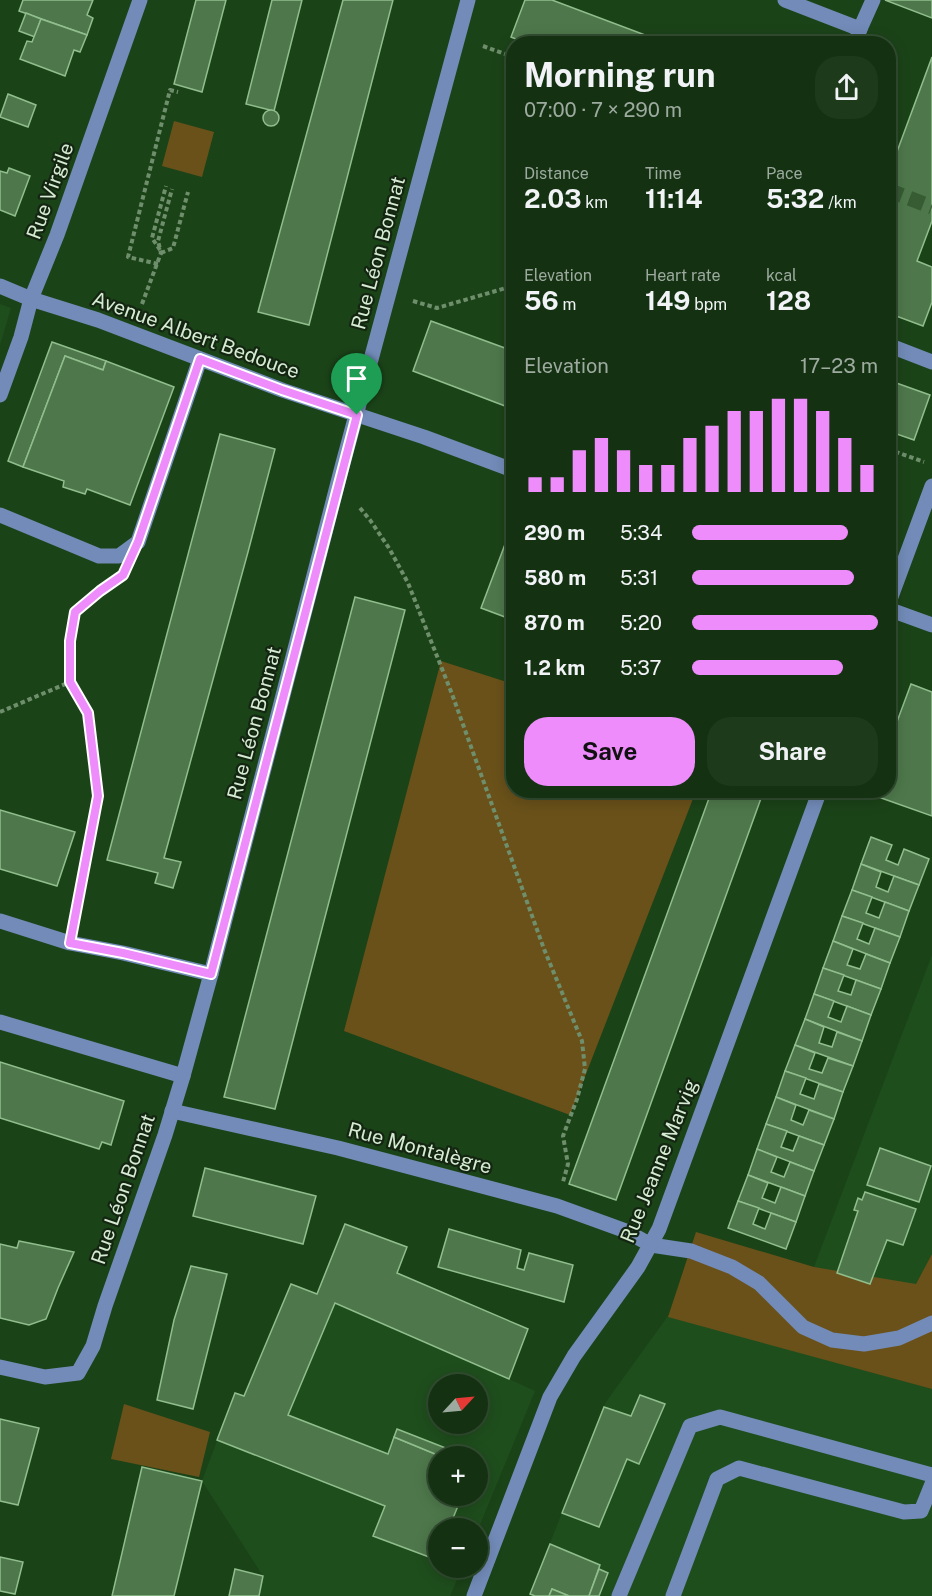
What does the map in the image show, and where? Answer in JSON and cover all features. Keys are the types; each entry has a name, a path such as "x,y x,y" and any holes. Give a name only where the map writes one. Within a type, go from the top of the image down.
{"street":[{"name":"Rue Virgile","path":"0,395 21,337 31,299 57,236 140,0"},
{"name":"Rue Léon Bonnat","path":"0,1367 45,1377 78,1373 93,1346 183,1076 456,38 468,0"},
{"path":"784,0 857,36 873,0"},
{"name":"Avenue Albert Bedouce","path":"0,286 31,299 98,320 282,390 424,437 506,467"},
{"path":"896,348 932,362"},
{"path":"0,515 99,556 119,556 138,542 200,359"},
{"path":"896,585 932,486"},
{"path":"896,610 932,625"},
{"name":"Rue Jeanne Marvig","path":"474,1596 550,1397 574,1356 638,1267 659,1228 817,798"},
{"path":"0,921 70,943 211,974"},
{"path":"0,1022 183,1076"},
{"name":"Rue Montalègre","path":"172,1111 338,1148 557,1206 626,1231 651,1245"},
{"path":"651,1245 691,1251 732,1267 759,1283 803,1327 832,1340 864,1344 899,1338 932,1323"},
{"path":"619,1596 690,1426 720,1417 932,1475"},
{"path":"673,1596 717,1479 739,1468 904,1512 921,1511 932,1484"}],"path":[{"path":"480,45 506,55"},
{"path":"158,264 128,257 170,90 178,92"},
{"path":"161,253 152,238 166,186"},
{"path":"142,304 161,253 158,241 172,189"},
{"path":"161,253 173,248 188,192"},
{"path":"389,295 437,308 506,288"},
{"path":"896,452 932,465"},
{"path":"360,508 383,538 408,583 453,694 544,950 582,1041 585,1069 563,1136 568,1164 557,1206"},
{"path":"70,943 98,796 88,713 70,682 70,641 75,612 116,580"},
{"path":"0,712 70,682"}],"shaded area":[{"path":"174,121 214,132 202,177 162,166"},
{"path":"0,304 11,308 0,345"},
{"path":"441,661 506,682 506,798 693,798 570,1115 344,1031"},
{"path":"932,955 932,1254 916,1284 870,1284 814,1267"},
{"path":"345,1224 407,1247 398,1273 528,1329 509,1379 535,1391 488,1505 488,1446 428,1446 428,1506 488,1506 483,1518 428,1518 428,1578 458,1578 450,1596 259,1596 263,1576 202,1481 235,1393 244,1396 317,1294"},
{"path":"696,1232 814,1267 916,1284 932,1254 932,1389 668,1317"},
{"path":"668,1316 932,1389 932,1596 529,1596 606,1402"},
{"path":"124,1404 210,1432 199,1477 111,1459"}],"building":[{"path":"23,0 93,0 87,15 93,18 87,35 19,11"},
{"path":"196,0 226,0 202,92 174,84"},
{"path":"272,0 302,0 274,111 246,104"},
{"path":"343,0 393,0 309,325 258,312"},
{"path":"525,0 552,0 648,36 511,36"},
{"path":"885,0 932,0 932,18"},
{"path":"26,13 41,19 35,37 19,31"},
{"path":"41,19 87,35 80,52 74,50 65,76 20,59 27,41 32,42"},
{"path":"932,57 932,221 917,261 932,267 932,302 923,326 896,316 896,154"},
{"path":"8,94 36,105 28,127 0,117"},
{"path":"271,110 279,118 271,126 263,118"},
{"path":"9,168 30,176 15,216 0,210 0,171 7,173"},
{"path":"431,321 506,348 506,406 413,371"},
{"path":"52,342 106,361 103,370 65,356 23,467 8,461"},
{"path":"65,356 103,370 106,361 174,387 130,505 87,489 85,494 63,487 64,481 23,467"},
{"path":"896,383 930,395 914,440 896,434"},
{"path":"220,434 275,449 164,858 181,862 173,888 155,883 158,873 107,860"},
{"path":"506,542 506,617 481,608"},
{"path":"355,597 405,610 275,1109 224,1097"},
{"path":"911,684 932,692 932,816 881,798 896,798 896,724"},
{"path":"709,798 761,798 616,1200 569,1184"},
{"path":"0,810 75,832 57,886 0,869"},
{"path":"871,837 892,845 886,860 898,865 904,849 929,859 919,885 861,864"},
{"path":"861,864 881,872 876,887 888,892 894,876 919,885 909,911 852,890"},
{"path":"852,890 872,897 866,913 879,918 885,902 909,911 900,937 842,916"},
{"path":"842,916 863,923 857,939 869,944 875,928 900,937 890,963 833,941"},
{"path":"833,941 853,949 847,965 860,969 866,954 890,963 881,989 823,968"},
{"path":"823,968 844,975 838,991 851,995 856,980 881,989 871,1015 814,994"},
{"path":"814,994 834,1001 828,1017 841,1022 847,1006 871,1015 862,1041 805,1019"},
{"path":"805,1019 824,1027 819,1043 832,1047 837,1032 862,1041 853,1066 795,1045"},
{"path":"795,1045 815,1053 809,1069 822,1073 828,1058 853,1066 843,1092 785,1071"},
{"path":"0,1062 124,1101 111,1145 102,1142 99,1149 0,1118"},
{"path":"785,1071 806,1078 800,1094 814,1099 819,1084 843,1092 834,1119 776,1097"},
{"path":"776,1097 796,1105 791,1120 803,1125 809,1110 834,1119 824,1145 766,1124"},
{"path":"766,1124 787,1131 781,1147 793,1151 799,1136 824,1145 814,1171 757,1149"},
{"path":"880,1148 931,1166 919,1202 867,1185"},
{"path":"757,1149 777,1157 771,1172 784,1177 790,1162 814,1171 805,1196 748,1175"},
{"path":"205,1168 316,1196 303,1244 193,1216"},
{"path":"748,1175 768,1183 762,1198 775,1203 781,1187 805,1196 796,1222 738,1201"},
{"path":"865,1192 916,1209 903,1245 887,1240 870,1284 837,1273 858,1211 854,1210 858,1198 862,1200"},
{"path":"738,1201 759,1208 753,1224 765,1229 771,1213 796,1222 786,1249 728,1228"},
{"path":"345,1224 407,1247 397,1273 528,1329 509,1379 335,1303 288,1415 388,1454 394,1437 428,1451 428,1506 458,1506 453,1518 428,1518 428,1557 373,1536 385,1506 217,1440 235,1393 244,1396 291,1284 317,1294"},
{"path":"449,1229 521,1250 517,1268 524,1270 529,1253 573,1265 564,1302 438,1267"},
{"path":"19,1241 74,1252 46,1319 29,1325 0,1318 0,1244 17,1248"},
{"path":"191,1266 227,1274 193,1409 157,1400 174,1320"},
{"path":"640,1395 665,1404 639,1464 627,1459 599,1527 562,1513 604,1407 631,1416"},
{"path":"0,1419 39,1428 18,1505 0,1501"},
{"path":"397,1429 440,1446 428,1446 428,1451 394,1437"},
{"path":"142,1467 202,1481 174,1596 112,1596"},
{"path":"550,1544 600,1565 589,1596 569,1596 552,1589 549,1596 530,1594"},
{"path":"0,1557 23,1562 15,1594 0,1591"},
{"path":"235,1569 263,1576 259,1596 229,1596"},
{"path":"599,1569 608,1573 599,1596 589,1596"},
{"path":"552,1589 569,1596 549,1596"}],"tunnel":[{"path":"896,193 932,207"}],"route":[{"path":"200,359 357,415 211,974 70,943 98,796 88,713 70,682 70,641 75,612 123,575 138,542 200,359"}]}
